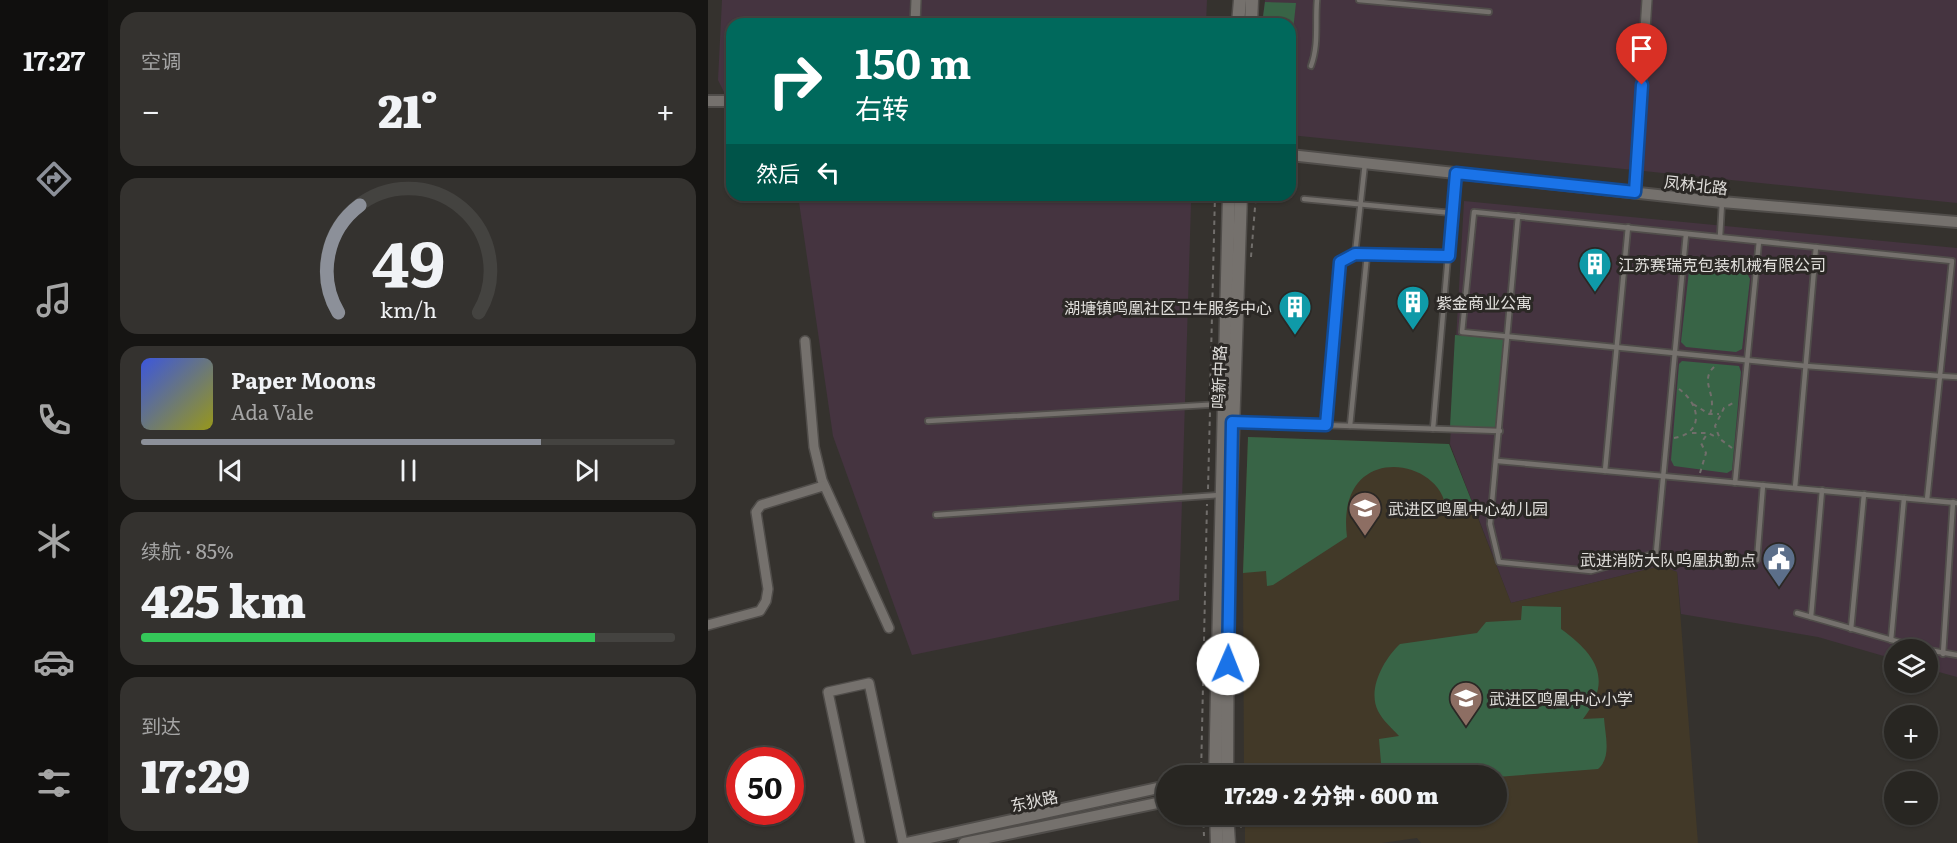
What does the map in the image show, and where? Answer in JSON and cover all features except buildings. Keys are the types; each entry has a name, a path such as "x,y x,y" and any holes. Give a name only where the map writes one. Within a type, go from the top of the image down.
{"main road":[{"path":"1238,18 1240,0"},
{"path":"1251,18 1252,0"},
{"name":"鸣新中路","path":"1221,765 1221,495 1228,422 1223,404 1229,201"},
{"name":"鸣新中路","path":"1221,765 1228,422 1241,201"},
{"path":"1216,825 1217,843"},
{"path":"1227,825 1228,843"}],"street":[{"path":"915,18 916,0"},
{"path":"1635,192 1647,0"},
{"path":"708,101 726,101"},
{"name":"凤林北路","path":"1296,156 1722,202 1957,222"},
{"path":"805,341 814,447 823,486 870,581 889,628"},
{"path":"708,625 760,611 766,601 768,590 756,513 761,505 823,486"},
{"path":"860,843 828,692 869,683 905,843"},
{"name":"东狄路","path":"905,843 1156,788"},
{"name":"东狄路","path":"964,843 1156,803"}],"lane":[{"path":"1311,66 1318,49 1315,33 1317,0"},
{"path":"1359,0 1490,12"},
{"path":"1355,254 1365,163"},
{"path":"1433,429 1456,173"},
{"path":"1304,199 1452,213"},
{"path":"1720,237 1722,202"},
{"path":"1927,500 1940,376 1952,261 1474,212 1462,332 1806,366 1940,376 1957,377"},
{"path":"1518,216 1509,337 1490,524 1499,562 1591,571 1656,553 1686,234"},
{"path":"1605,471 1628,227"},
{"path":"1735,483 1758,241"},
{"path":"1795,488 1816,247"},
{"path":"1326,425 1340,262 1355,254 1449,256"},
{"path":"1350,426 1367,255"},
{"path":"928,422 1223,404"},
{"path":"1228,422 1500,431"},
{"path":"1497,461 1955,502 1943,654"},
{"path":"1757,560 1763,485"},
{"path":"1811,617 1822,490"},
{"path":"1851,629 1864,494"},
{"path":"936,515 1221,495"},
{"path":"1891,639 1904,498"},
{"path":"1797,613 1887,639"},
{"path":"1938,653 1957,655"}],"path":[{"path":"1201,765 1215,201"},
{"path":"1710,414 1713,405 1707,375 1719,358"},
{"path":"1672,383 1684,392 1692,403 1710,414 1719,414"},
{"path":"1720,439 1715,431 1719,414 1724,408 1743,397"},
{"path":"1690,433 1696,422 1692,403"},
{"path":"1667,438 1683,437 1690,433 1708,433 1738,452"},
{"path":"1699,479 1706,459 1701,442 1708,433"},
{"path":"1204,825 1205,843"}],"shaded area":[{"path":"722,0 1207,0 1206,18 726,18 726,94 718,80"},
{"path":"1265,0 1957,0 1957,203 1296,136 1296,18 1263,18"},
{"path":"799,201 1189,201 1191,203 1179,600 912,655 833,436"},
{"path":"1464,201 1957,248 1957,677 1938,672 1938,639 1884,639 1884,656 1818,637 1681,614 1677,572 1661,566 1511,603 1450,444"},
{"name":"武进区鸣凰中心小学","path":"1248,437 1449,444 1511,603 1661,566 1677,572 1698,843 1421,843 1417,838 1382,843 1245,843 1245,825 1507,825 1507,765 1244,765 1243,573"}],"green space":[{"path":"1265,2 1296,3 1294,18 1263,18"},
{"path":"1692,267 1747,273 1750,279 1742,349 1736,352 1686,347 1681,342 1689,271"},
{"path":"1455,335 1506,339 1499,428 1450,427"},
{"path":"1682,361 1739,366 1741,372 1732,470 1727,473 1674,466 1671,460 1679,364"},
{"path":"1248,437 1449,444 1472,502 1446,509 1440,491 1427,478 1409,469 1390,467 1372,472 1357,485 1348,506 1347,537 1273,585 1267,586 1266,571 1243,573"},
{"path":"1522,606 1561,607 1561,629 1574,639 1592,659 1599,680 1592,705 1583,719 1604,718 1607,745 1605,758 1598,769 1507,776 1507,765 1381,765 1379,739 1399,736 1380,715 1375,702 1379,675 1394,650 1400,644 1477,633 1486,622 1521,620"}],"place":[{"name":"江苏赛瑞克包装机械有限公司","path":"1595,293"},
{"name":"紫金商业公寓","path":"1413,331"},
{"name":"湖塘镇鸣凰社区卫生服务中心","path":"1295,336"},
{"name":"武进区鸣凰中心幼儿园","path":"1365,537"},
{"name":"武进消防大队呜凰执勤点","path":"1779,588"},
{"name":"武进区鸣凰中心小学","path":"1466,727"}],"route":[{"path":"1228,664 1232,422 1326,425 1340,262 1355,254 1449,256 1456,173 1635,192 1642,85"}]}
